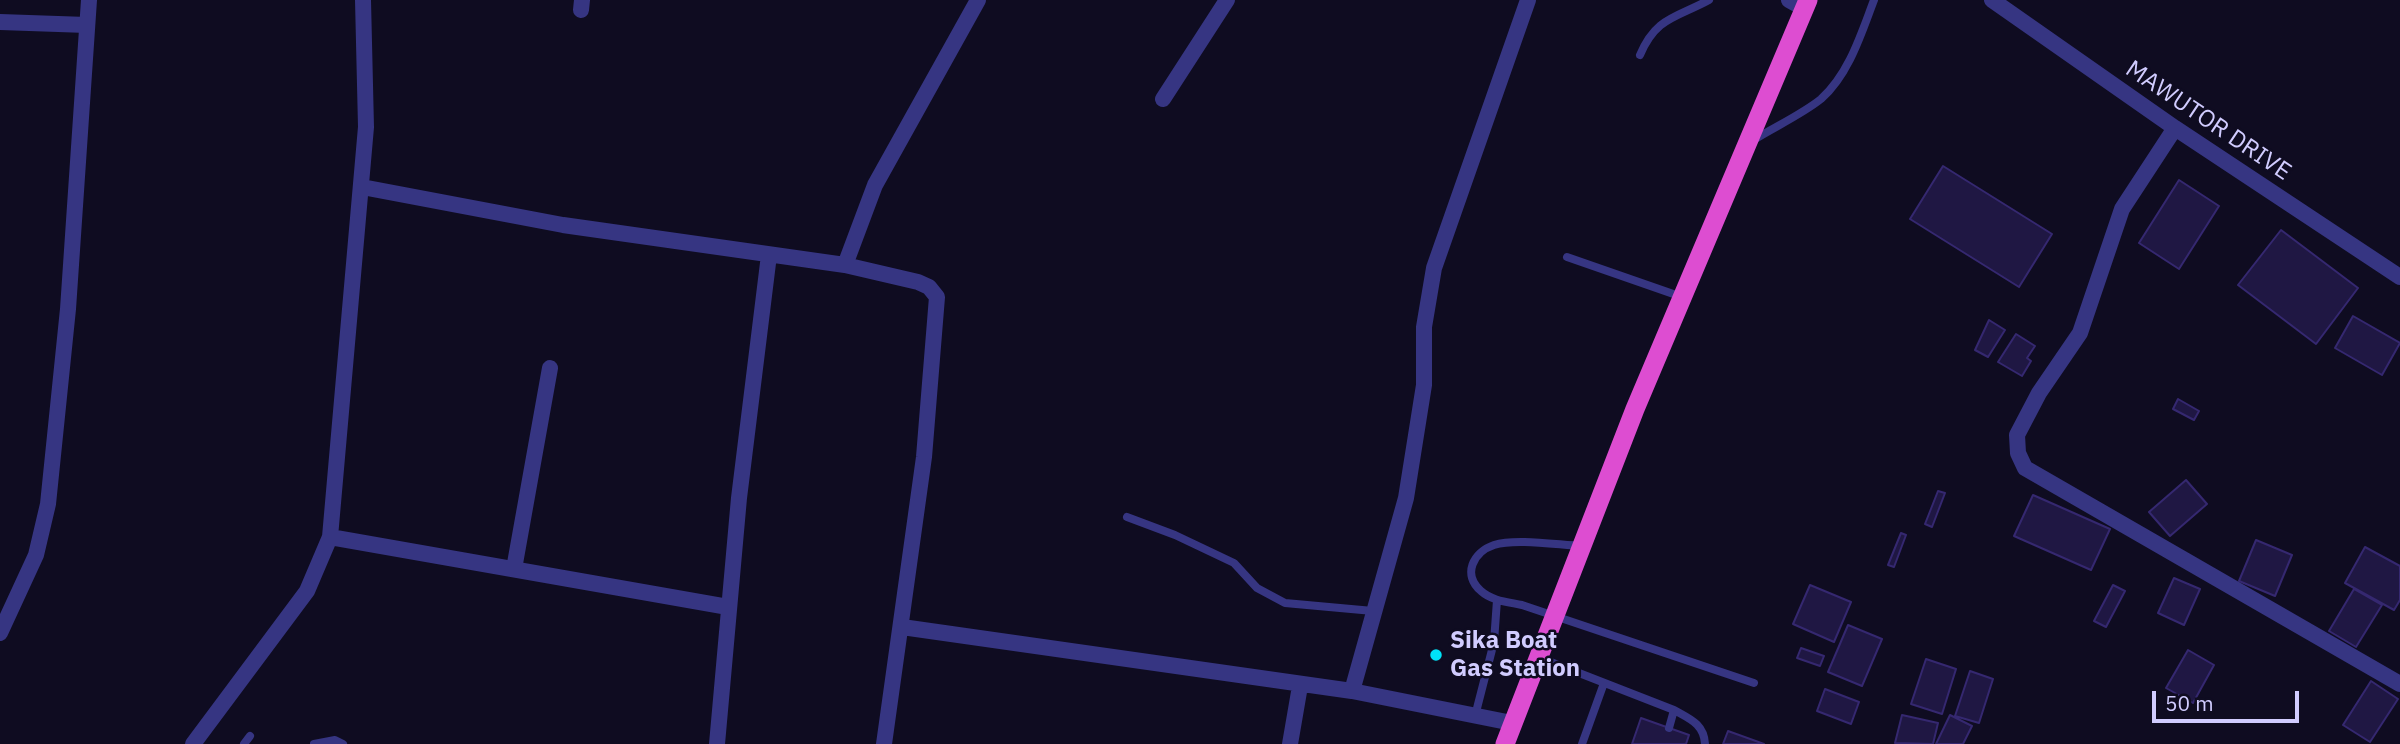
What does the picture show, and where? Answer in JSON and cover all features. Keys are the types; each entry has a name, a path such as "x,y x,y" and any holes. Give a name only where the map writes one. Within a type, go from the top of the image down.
{"highway":[{"path":"1505,744 1801,3"}],"street":[{"path":"0,633 36,555 48,504 68,309 89,0"},
{"path":"193,744 307,591 330,537 366,127 363,0"},
{"path":"845,265 875,185 978,0"},
{"path":"1163,99 1227,0"},
{"path":"1352,691 1406,498 1424,385 1424,327 1434,268 1528,0"},
{"name":"MAWUTOR DRIVE","path":"1992,0 2175,128 2400,277"},
{"path":"0,22 87,25"},
{"path":"2175,128 2122,209 2080,333 2039,393 2018,435 2018,453 2025,468 2400,684"},
{"path":"362,187 563,225 845,265 929,287 937,297 924,457 884,744"},
{"path":"717,744 728,607 769,255"},
{"path":"514,569 550,368"},
{"path":"330,537 728,607"},
{"path":"902,627 1352,691 1512,723"},
{"path":"1290,744 1300,685"}],"lane":[{"path":"1640,55 1648,34 1709,0"},
{"path":"1746,144 1819,100 1836,84 1856,46 1874,0"},
{"path":"1567,257 1682,297"},
{"path":"1127,517 1175,535 1234,563 1257,588 1285,603 1373,611"},
{"path":"1582,546 1494,544 1479,554 1472,564 1471,578 1480,591 1497,600 1554,616 1754,683"},
{"path":"1475,716 1494,642 1497,600"},
{"path":"1538,657 1674,710 1696,722 1704,732 1705,744"},
{"path":"1582,744 1604,682"},
{"path":"1669,728 1674,710"},
{"path":"314,744 335,740 343,744"}],"building":[{"path":"1943,166 2052,234 2019,287 1910,219"},
{"path":"2179,180 2219,206 2179,269 2139,243"},
{"path":"2281,230 2358,288 2316,344 2238,285"},
{"path":"2353,316 2400,343 2382,375 2335,348"},
{"path":"1989,320 2005,330 1988,357 1975,350"},
{"path":"2016,334 2035,346 2027,358 2031,361 2022,376 1998,362"},
{"path":"2178,399 2199,411 2194,420 2173,409"},
{"path":"2186,480 2207,504 2170,536 2149,512"},
{"path":"1938,491 1945,493 1932,527 1925,524"},
{"path":"2033,495 2110,529 2091,570 2014,536"},
{"path":"1901,533 1906,535 1894,567 1888,565"},
{"path":"2256,540 2292,555 2275,596 2239,581"},
{"path":"2365,547 2400,566 2400,600 2394,610 2345,583"},
{"path":"2174,578 2200,589 2184,625 2158,613"},
{"path":"1810,585 1851,602 1834,642 1793,624"},
{"path":"2113,585 2125,591 2106,627 2094,621"},
{"path":"2354,589 2382,605 2356,647 2329,631"},
{"path":"1848,625 1882,639 1862,686 1828,672"},
{"path":"1801,648 1824,656 1820,666 1797,658"},
{"path":"2188,650 2214,665 2193,703 2166,688"},
{"path":"1926,659 1956,669 1942,714 1911,704"},
{"path":"1970,671 1993,679 1979,723 1955,716"},
{"path":"2371,681 2398,699 2370,742 2343,725"},
{"path":"1825,689 1859,702 1851,724 1817,711"},
{"path":"1902,715 1938,723 1933,744 1895,743"},
{"path":"1950,715 1972,726 1963,744 1936,744"},
{"path":"1641,718 1689,735 1686,744 1632,744"},
{"path":"1728,731 1764,744 1723,744"}],"place":[{"name":"Sika Boat Gas Station","path":"1436,655"}]}
